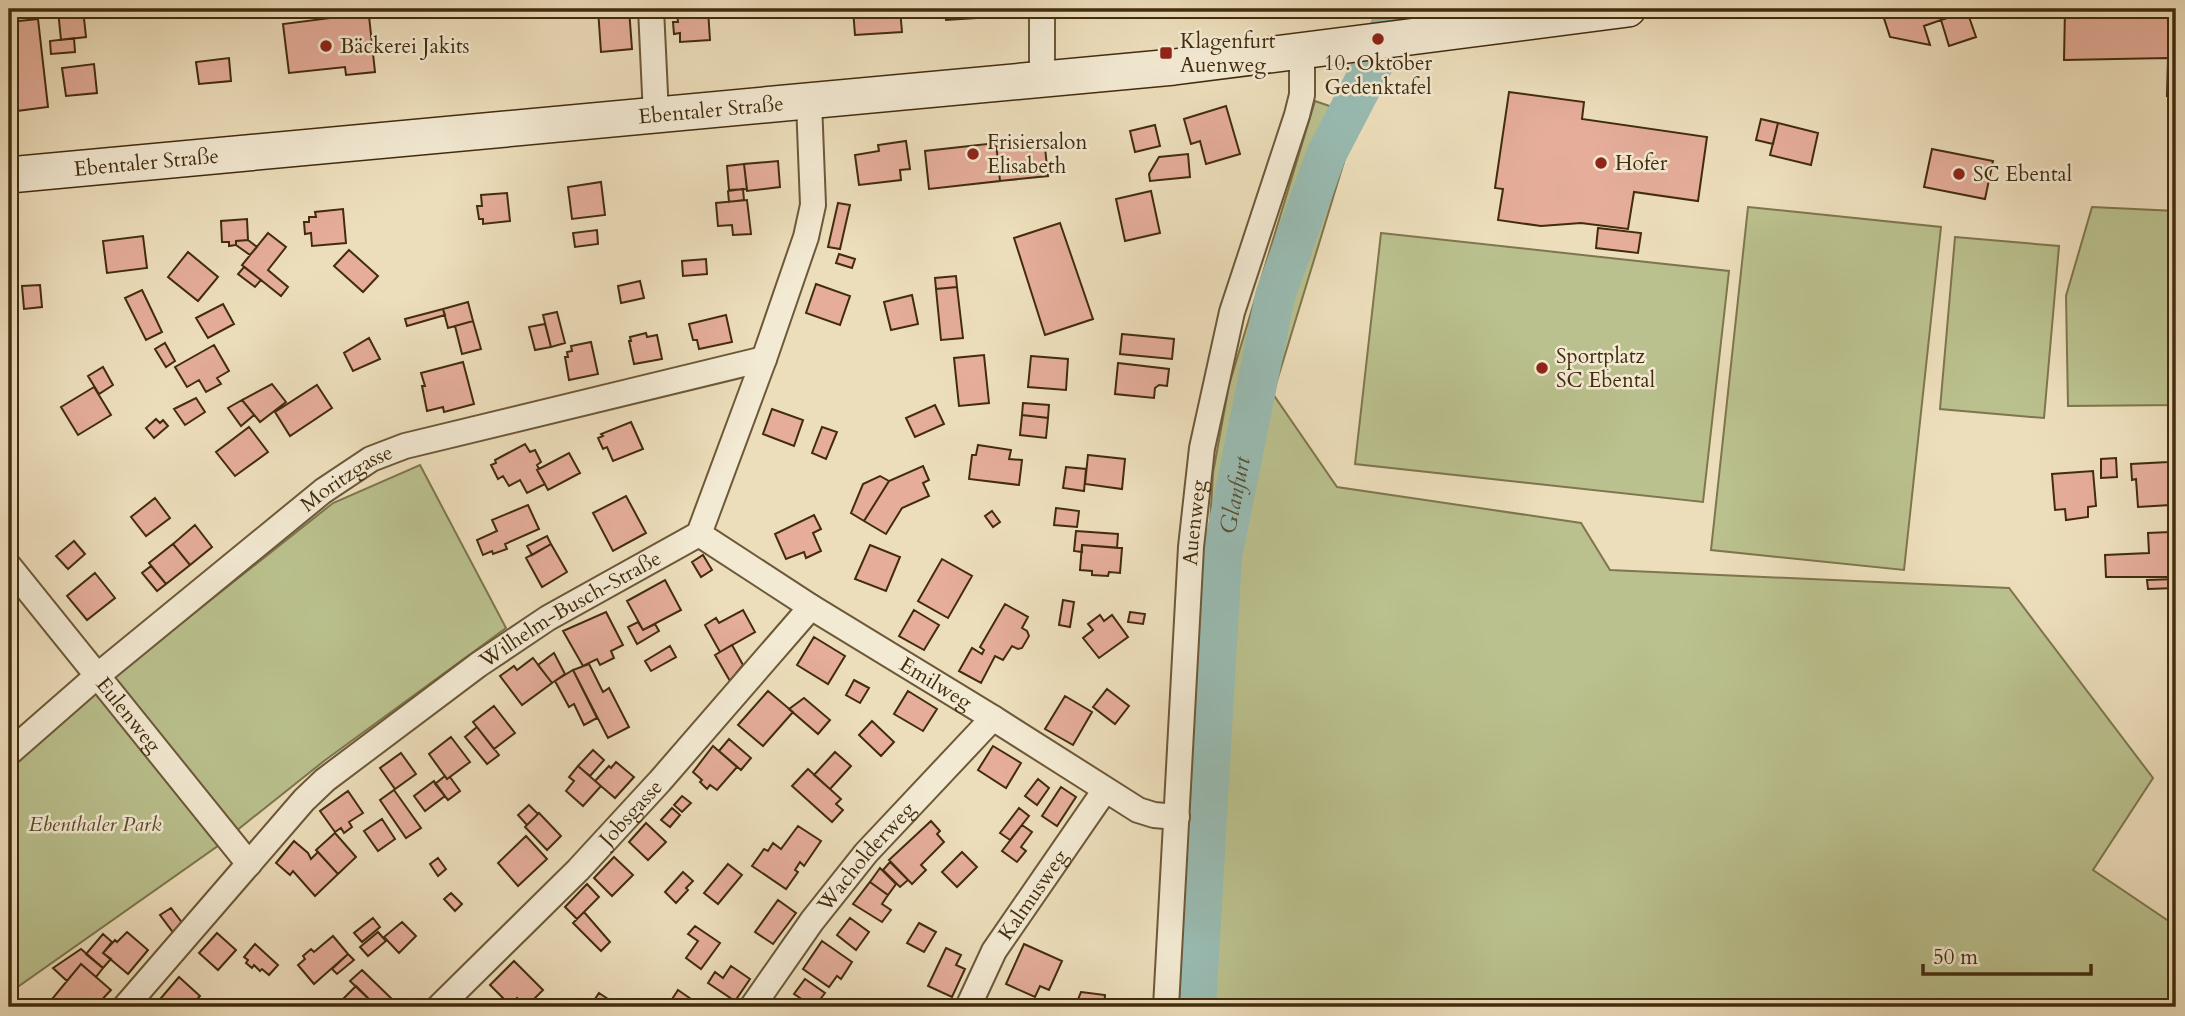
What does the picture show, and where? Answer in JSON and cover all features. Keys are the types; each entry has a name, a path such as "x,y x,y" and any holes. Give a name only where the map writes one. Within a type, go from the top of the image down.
{"main road":[{"name":"Ebentaler Straße","path":"9,175 1174,67 1628,9"}],"street":[{"path":"651,9 656,115"},
{"path":"1042,9 1042,80"},
{"name":"Auenweg","path":"1166,1007 1191,547 1202,448 1232,312 1302,95 1302,52"},
{"path":"699,534 806,237 813,205 809,102"},
{"name":"Moritzgasse","path":"9,752 97,676 323,491 372,459 417,443 764,359"},
{"name":"Emilweg","path":"699,534 811,607 1138,810 1177,817"},
{"name":"Wilhelm-Busch-Straße","path":"125,1007 304,800 325,780 478,665 548,618 699,534"},
{"name":"Eulenweg","path":"9,566 250,864"},
{"name":"Jobsgasse","path":"439,1007 578,870 660,781 811,607"},
{"name":"Wacholderweg","path":"752,1007 813,921 866,853 993,718"},
{"name":"Kalmusweg","path":"968,1007 994,951 1105,790"}],"green space":[{"path":"1315,101 1358,116 1273,394 1337,487 1581,523 1610,570 2009,588 2153,778 2093,870 2176,926 2176,1007 1182,1007 1213,473 1229,385"},
{"path":"1748,207 1941,227 1904,570 1711,550"},
{"path":"2092,207 2176,211 2176,405 2068,406 2066,296"},
{"name":"Sportplatz SC Ebental","path":"1381,233 1729,271 1703,502 1355,464"},
{"path":"1955,237 2059,246 2044,418 1940,409"},
{"path":"420,465 506,628 324,761 236,831 111,679 333,503"},
{"name":"Ebenthaler Park","path":"100,690 222,843 9,993 9,768"}],"building":[{"path":"83,9 86,37 61,40 58,10"},
{"path":"308,9 359,9 359,17 369,16 375,72 346,75 345,67 289,73 283,24 331,18 330,11 309,13"},
{"path":"598,9 629,9 632,49 601,52"},
{"path":"853,9 900,9 902,32 855,35"},
{"path":"941,9 976,9 976,18 946,20 945,10"},
{"path":"1881,9 1944,9 1947,18 1924,26 1930,45 1890,37"},
{"path":"1944,9 1973,9 1967,11 1976,37 1949,46 1941,20 1947,18"},
{"path":"2065,9 2176,9 2176,96 2167,96 2168,58 2064,60"},
{"path":"708,10 710,40 680,42 680,33 674,34 673,22 678,22 677,13"},
{"path":"38,19 48,107 9,112 9,66 13,65 9,22"},
{"path":"74,38 75,52 51,54 50,41"},
{"path":"229,58 231,81 199,84 196,62"},
{"path":"94,64 97,93 66,96 62,68"},
{"name":"Hofer","path":"1509,92 1584,102 1582,119 1707,137 1698,201 1634,192 1628,229 1581,223 1541,226 1498,220 1503,189 1495,188"},
{"path":"1226,106 1240,154 1206,164 1200,141 1191,144 1184,119"},
{"path":"1761,119 1778,123 1773,144 1756,140"},
{"path":"1778,123 1818,133 1811,165 1770,155"},
{"path":"1155,125 1160,146 1135,152 1130,131"},
{"path":"1044,138 1048,176 1000,181 996,143"},
{"path":"906,141 910,169 900,170 901,180 859,185 855,155 879,151 878,145"},
{"path":"996,143 1000,181 929,189 925,151"},
{"name":"SC Ebental","path":"1932,149 1993,161 1985,199 1924,187"},
{"path":"1188,154 1190,177 1150,181 1149,174 1159,157"},
{"path":"778,161 780,187 747,191 744,164"},
{"path":"744,164 747,189 729,190 727,166"},
{"path":"601,182 605,215 572,219 568,187"},
{"path":"743,189 744,200 729,202 728,191"},
{"path":"1151,191 1160,233 1125,241 1116,199"},
{"path":"507,193 510,221 483,224 483,219 479,219 477,206 482,206 481,195"},
{"path":"747,200 751,234 733,235 732,225 718,226 716,203"},
{"path":"838,203 850,205 840,249 828,247"},
{"path":"343,209 346,243 312,246 311,233 305,234 304,222 309,222 309,217 316,217 315,212"},
{"path":"247,219 248,240 236,241 236,245 229,246 229,242 222,242 221,221"},
{"path":"1060,223 1093,319 1045,335 1014,238"},
{"path":"1598,228 1641,233 1638,253 1596,248"},
{"path":"597,230 598,244 575,247 573,233"},
{"path":"268,233 286,247 268,270 288,287 281,296 242,265"},
{"path":"143,236 147,268 107,273 103,241"},
{"path":"248,240 257,247 250,255 236,245 236,241"},
{"path":"11,241 14,274 9,274"},
{"path":"349,250 378,276 363,292 334,266"},
{"path":"188,252 218,277 198,301 168,277"},
{"path":"839,254 855,259 852,268 836,263"},
{"path":"706,259 707,274 683,276 682,261"},
{"path":"244,267 261,280 255,287 238,274"},
{"path":"956,276 957,287 936,289 935,278"},
{"path":"640,281 644,298 621,303 618,286"},
{"path":"816,284 850,296 840,325 806,313"},
{"path":"40,285 42,307 24,309 22,286"},
{"path":"957,287 963,338 941,340 936,289"},
{"path":"142,290 162,332 146,340 125,298"},
{"path":"912,295 918,324 891,330 884,302"},
{"path":"468,302 473,321 448,328 443,309"},
{"path":"223,304 234,324 208,338 196,318"},
{"path":"443,309 445,315 407,326 405,319"},
{"path":"557,312 565,343 551,347 543,315"},
{"path":"726,315 732,342 699,349 697,340 693,340 689,324"},
{"path":"473,321 481,349 462,354 455,326"},
{"path":"545,324 551,347 535,350 529,327"},
{"path":"646,333 647,337 657,335 662,359 634,364 630,337"},
{"path":"1122,334 1174,339 1172,359 1120,354"},
{"path":"369,338 380,359 353,371 344,353"},
{"path":"591,342 598,374 569,380 565,357 568,357 567,352 572,351 571,346"},
{"path":"165,343 175,361 166,367 155,349"},
{"path":"214,345 229,371 217,378 221,384 206,392 199,380 187,387 175,367"},
{"path":"984,355 989,403 959,406 954,358"},
{"path":"1031,356 1068,359 1066,390 1028,387"},
{"path":"463,362 474,404 444,412 443,407 427,411 421,373"},
{"path":"1118,363 1169,369 1167,386 1159,385 1155,388 1154,398 1115,394"},
{"path":"103,367 113,385 99,394 88,376"},
{"path":"272,384 286,402 260,422 242,400"},
{"path":"317,385 332,408 290,436 275,412"},
{"path":"94,387 111,415 78,435 61,407"},
{"path":"196,398 205,412 185,425 174,409"},
{"path":"242,400 254,415 241,426 228,408"},
{"path":"1023,403 1049,405 1048,418 1022,415"},
{"path":"935,405 944,424 915,437 906,418"},
{"path":"772,409 803,420 794,446 763,434"},
{"path":"1022,415 1048,418 1046,438 1020,435"},
{"path":"156,419 160,423 163,420 168,426 154,438 146,428"},
{"path":"631,422 643,449 613,461 607,447 603,449 598,438 603,436 601,434"},
{"path":"249,427 268,452 235,476 216,452"},
{"path":"822,427 837,432 826,459 812,453"},
{"path":"525,444 530,452 535,450 541,462 537,465 537,470 545,484 527,493 520,480 509,486 503,476 498,479 491,465 496,463 495,460"},
{"path":"978,445 1011,450 1009,459 1022,460 1019,485 969,479 972,455 976,455"},
{"path":"569,453 580,473 548,490 537,470"},
{"path":"2176,453 2176,501 2169,501 2170,505 2138,507 2136,479 2132,480 2131,464 2168,462 2168,454"},
{"path":"1088,455 1125,459 1122,489 1085,484"},
{"path":"2116,458 2117,477 2101,478 2101,459"},
{"path":"923,466 929,480 923,483 929,496 902,508 886,534 864,521 889,481"},
{"path":"1066,467 1086,469 1084,491 1063,488"},
{"path":"2093,471 2096,506 2088,507 2088,517 2066,520 2065,509 2055,510 2052,474"},
{"path":"880,476 889,481 864,521 851,513 863,484"},
{"path":"626,496 646,533 613,551 593,513"},
{"path":"155,498 170,518 146,536 131,517"},
{"path":"528,505 539,529 505,544 507,549 483,555 477,540 497,531 492,520"},
{"path":"1056,508 1079,511 1077,527 1054,525"},
{"path":"992,511 1000,522 993,527 985,516"},
{"path":"814,515 821,529 813,533 821,551 806,558 804,552 786,559 775,534"},
{"path":"195,525 212,547 190,565 173,544"},
{"path":"1076,531 1118,534 1117,548 1082,545 1082,552 1074,551"},
{"path":"2170,532 2172,577 2106,577 2105,555 2149,553 2148,533"},
{"path":"547,536 551,544 532,555 527,546"},
{"path":"74,541 85,554 68,569 56,556"},
{"path":"173,544 190,565 166,584 149,563"},
{"path":"551,544 567,572 542,587 526,558"},
{"path":"870,545 900,557 886,591 855,579"},
{"path":"1082,545 1122,548 1120,573 1109,572 1108,576 1092,575 1092,571 1080,570"},
{"path":"703,555 712,570 701,577 692,562"},
{"path":"942,559 972,576 948,618 918,601"},
{"path":"151,566 166,584 157,591 142,573"},
{"path":"95,573 115,598 87,620 67,596"},
{"path":"2176,579 2176,588 2148,589 2147,580"},
{"path":"665,580 681,610 643,630 627,601"},
{"path":"1063,600 1074,602 1070,627 1059,625"},
{"path":"1005,604 1028,617 1022,628 1029,636 1022,648 1012,646 1003,660 995,656 981,683 959,671 972,648 982,654 984,650 980,647"},
{"path":"743,610 755,632 720,652 705,625 716,618 719,623"},
{"path":"914,610 939,625 924,650 899,636"},
{"path":"606,612 623,645 611,651 614,658 600,665 597,659 583,666 563,631"},
{"path":"1130,612 1145,614 1143,624 1128,622"},
{"path":"1100,615 1104,621 1112,615 1128,637 1099,658 1083,638 1093,630 1088,624"},
{"path":"638,622 643,630 655,624 659,631 637,644 628,627"},
{"path":"814,637 845,656 828,684 797,665"},
{"path":"732,645 743,665 730,681 715,655"},
{"path":"670,646 676,657 651,671 645,661"},
{"path":"554,653 565,674 552,683 538,665"},
{"path":"533,658 552,683 522,705 500,676 514,666 517,670"},
{"path":"589,664 603,692 609,688 629,727 608,738 573,670"},
{"path":"573,670 597,718 584,725 574,704 569,707 555,681"},
{"path":"854,680 869,688 860,703 846,695"},
{"path":"1107,689 1129,706 1115,724 1093,707"},
{"path":"768,691 793,712 763,746 738,725"},
{"path":"908,691 937,709 923,731 894,714"},
{"path":"1065,696 1092,712 1073,745 1045,729"},
{"path":"804,698 830,720 818,734 789,709"},
{"path":"494,706 515,733 494,749 473,722"},
{"path":"872,721 894,742 881,756 859,735"},
{"path":"477,727 499,755 487,764 465,737"},
{"path":"451,737 470,762 447,779 429,754"},
{"path":"729,739 751,758 741,770 719,751"},
{"path":"713,746 737,767 717,790 710,785 707,789 693,772"},
{"path":"993,746 1021,763 1006,788 978,770"},
{"path":"593,750 604,760 590,776 578,766"},
{"path":"835,752 851,766 830,789 814,775"},
{"path":"401,753 416,774 395,789 380,768"},
{"path":"616,762 634,777 615,798 595,781"},
{"path":"578,766 601,786 583,806 566,791 574,781 569,777"},
{"path":"808,769 841,799 836,804 843,810 832,822 792,786"},
{"path":"445,776 447,779 450,777 460,791 448,800 435,784"},
{"path":"1038,779 1049,788 1037,805 1025,796"},
{"path":"434,781 445,796 425,811 414,796"},
{"path":"1061,787 1076,797 1057,826 1042,816"},
{"path":"394,790 421,828 406,838 380,800"},
{"path":"348,791 363,813 349,822 352,827 344,833 341,828 335,832 320,811"},
{"path":"682,796 691,803 682,812 674,805"},
{"path":"529,805 538,814 527,825 518,815"},
{"path":"672,808 680,815 670,827 661,820"},
{"path":"1019,808 1029,816 1010,840 1000,833"},
{"path":"539,813 561,836 547,850 525,827"},
{"path":"382,819 395,839 378,851 364,831"},
{"path":"931,821 940,831 937,834 944,842 921,865 926,870 912,884 889,860"},
{"path":"646,823 666,842 648,860 629,842"},
{"path":"1022,825 1032,832 1021,847 1026,851 1017,862 1002,851"},
{"path":"798,826 821,841 804,866 800,862 795,870 798,872 786,889 752,866 764,849 768,851 773,843 781,849"},
{"path":"335,833 356,857 338,874 316,850"},
{"path":"526,836 547,859 518,886 498,863"},
{"path":"294,841 311,859 318,852 338,874 315,896 293,871 290,875 276,863"},
{"path":"962,852 977,867 957,887 942,872"},
{"path":"614,857 633,875 612,896 594,878"},
{"path":"438,858 446,869 438,876 430,864"},
{"path":"890,862 908,880 900,887 883,870"},
{"path":"728,864 742,875 718,904 704,893"},
{"path":"880,868 896,884 888,895 870,882"},
{"path":"683,872 693,881 676,903 665,892"},
{"path":"870,882 888,895 882,904 891,910 882,922 853,904"},
{"path":"587,884 599,897 577,919 565,907"},
{"path":"451,893 462,904 455,911 444,899"},
{"path":"778,900 796,913 773,944 755,932"},
{"path":"171,908 183,924 175,935 160,915"},
{"path":"584,912 610,942 601,951 573,923"},
{"path":"373,918 380,927 362,942 354,933"},
{"path":"850,918 869,932 856,950 837,935"},
{"path":"402,922 416,936 399,953 384,937"},
{"path":"919,923 936,932 924,952 907,943"},
{"path":"695,926 720,943 701,969 686,958 698,941 688,934"},
{"path":"127,932 148,950 128,974 103,953"},
{"path":"378,932 386,941 368,956 360,947"},
{"path":"217,933 236,950 218,970 199,953"},
{"path":"103,934 112,942 103,953 111,959 103,968 86,954"},
{"path":"333,936 348,954 314,984 298,965 311,949 314,952"},
{"path":"822,941 852,962 841,979 837,976 829,987 803,969"},
{"path":"255,944 278,965 269,975 246,963 248,960 244,957"},
{"path":"1024,944 1062,961 1049,990 1040,986 1035,997 1006,984"},
{"path":"946,948 961,955 956,965 965,969 952,997 928,986"},
{"path":"81,949 103,968 96,977 81,964 67,981 53,968"},
{"path":"348,954 354,960 337,974 332,969"},
{"path":"514,961 543,990 526,1007 517,998 510,1005 490,985"},
{"path":"81,964 111,990 95,1007 62,1007 52,999"},
{"path":"731,966 750,979 735,1001 708,983 715,972 723,978"},
{"path":"362,970 395,1002 390,1007 377,1007 350,981"},
{"path":"179,977 200,996 190,1007 155,1005"},
{"path":"805,979 825,993 814,1007 794,994"},
{"path":"356,986 377,1007 335,1007"},
{"path":"678,990 691,999 686,1007 667,1007"},
{"path":"1081,992 1105,995 1104,1007 1075,1007"},
{"path":"599,993 620,1007 591,1005"}],"waterway":[{"name":"Glanfurt","path":"1196,1007 1222,556 1275,296 1326,155 1378,55 1398,9"}],"place":[{"name":"10. Oktober Gedenktafel","path":"1378,39"},
{"name":"Bäckerei Jakits","path":"326,46"},
{"name":"Klagenfurt Auenweg","path":"1166,53"},
{"name":"Frisiersalon Elisabeth","path":"973,154"},
{"name":"Hofer","path":"1601,163"},
{"name":"SC Ebental","path":"1959,174"},
{"name":"Sportplatz SC Ebental","path":"1542,368"}]}
